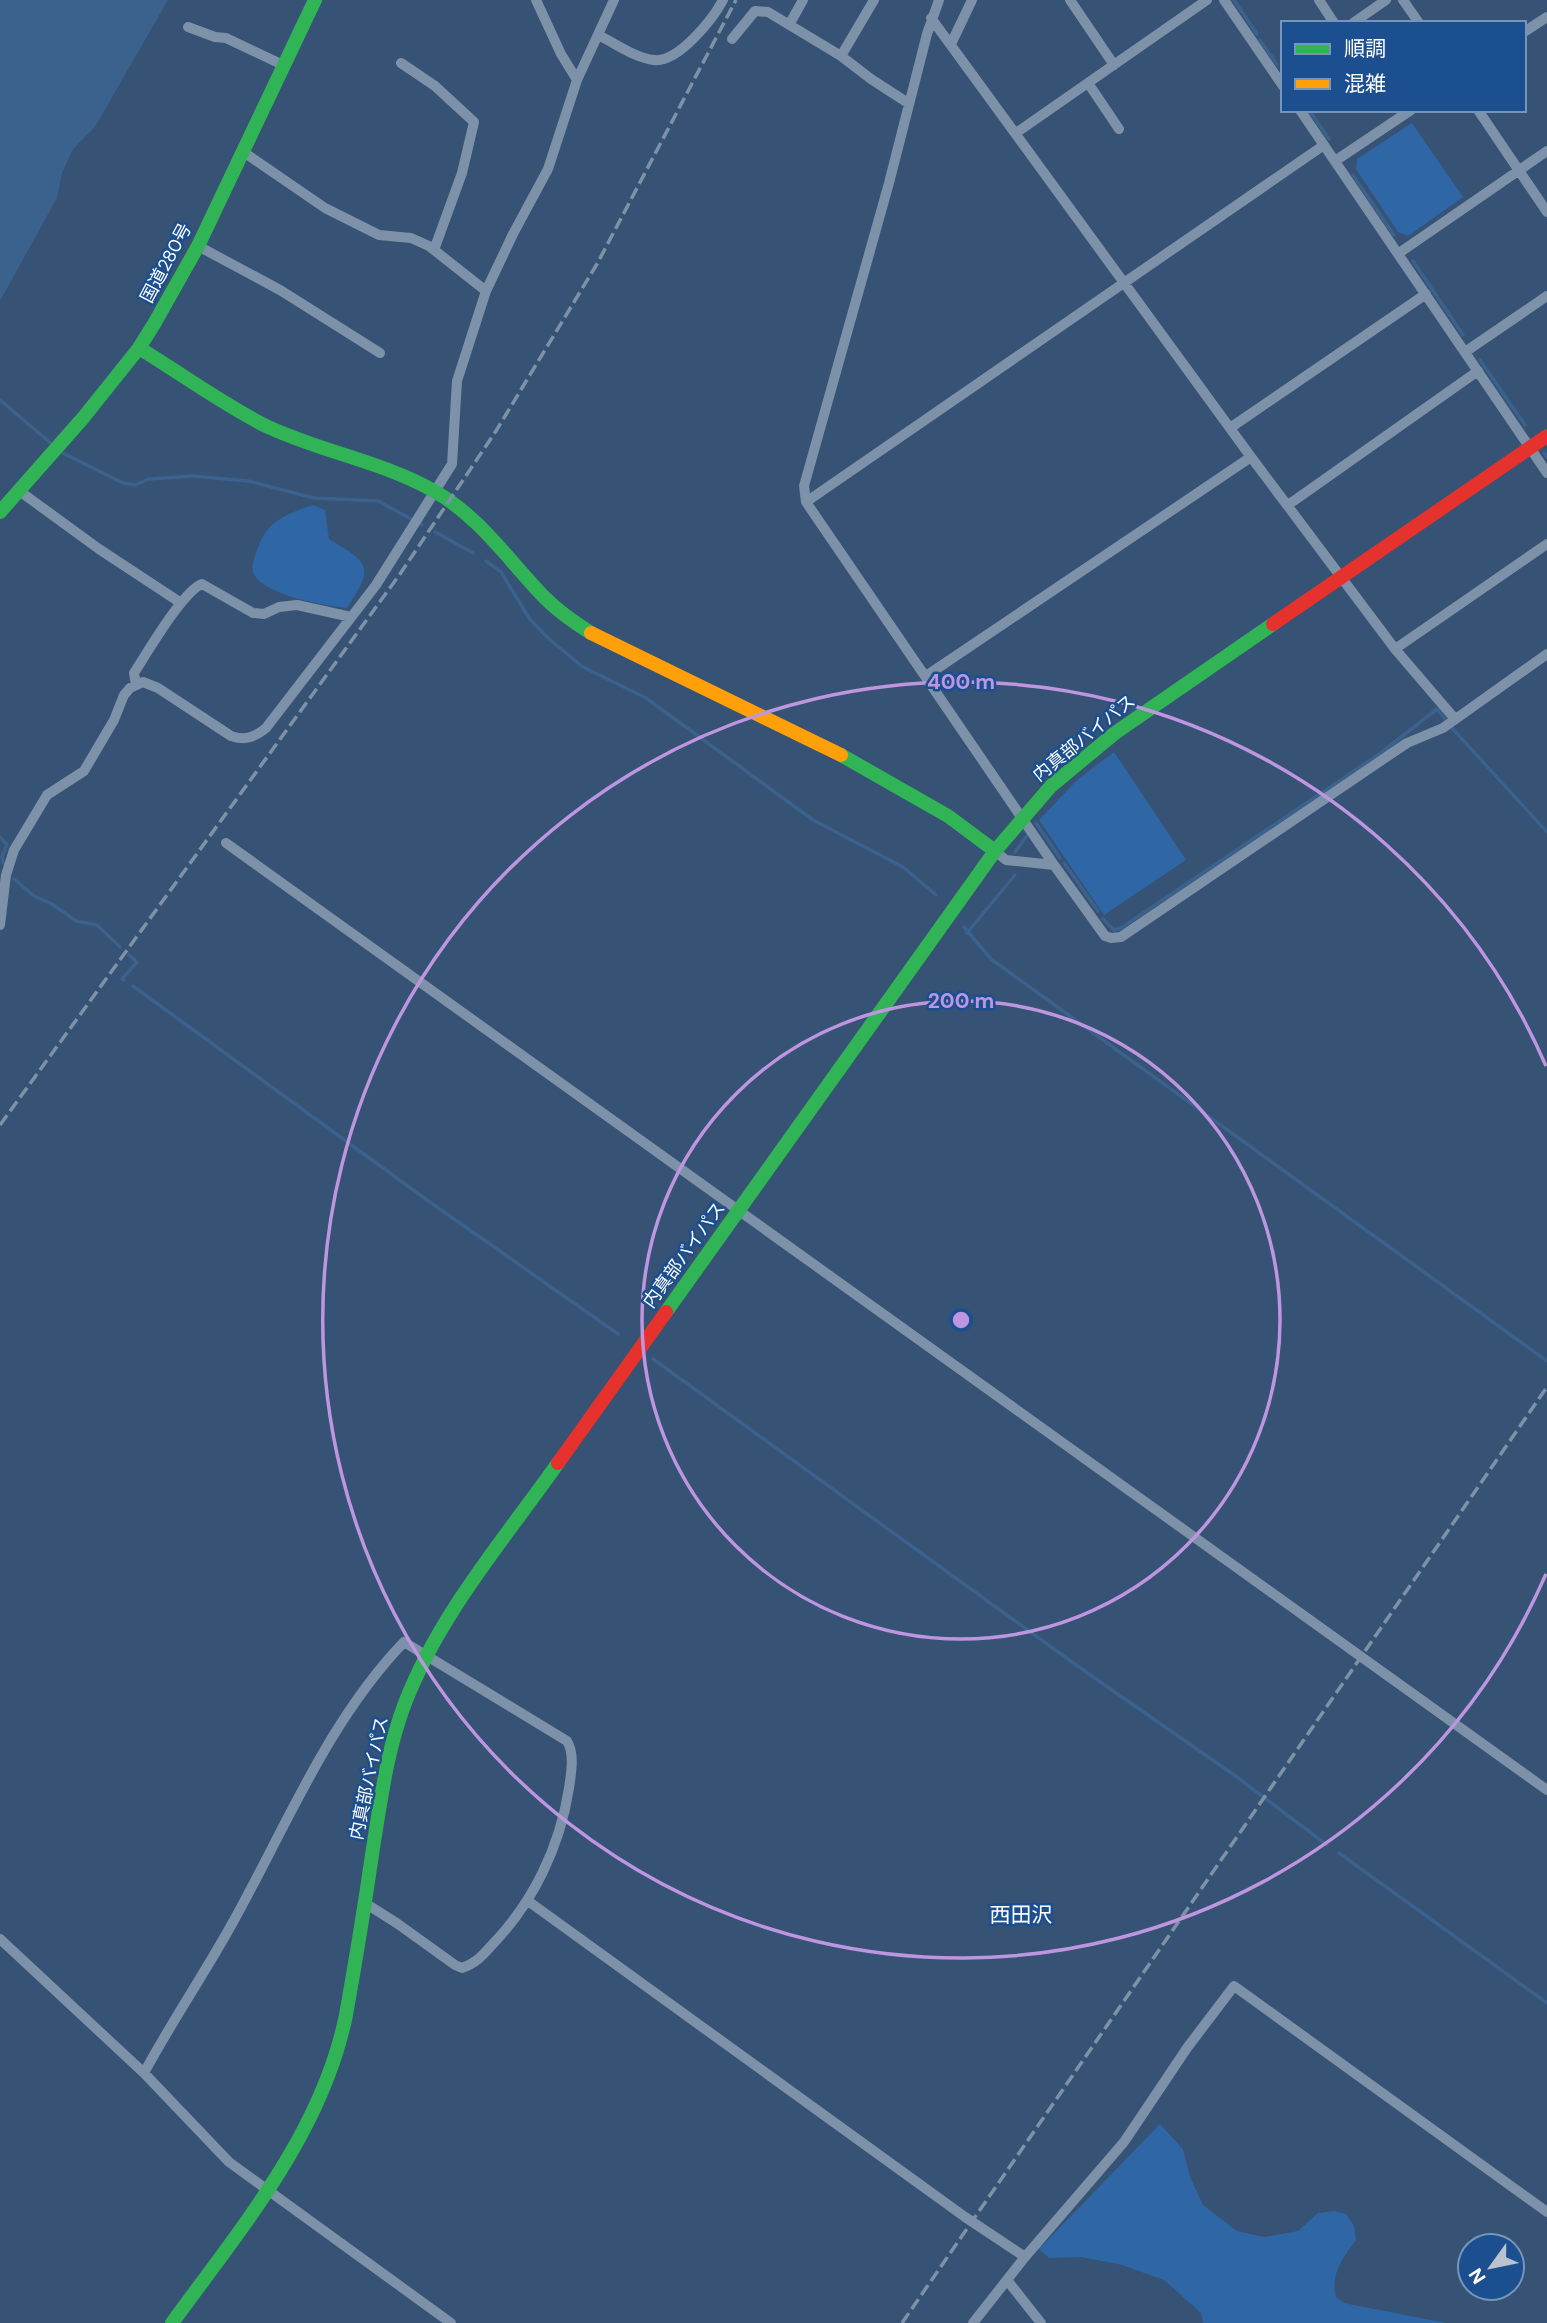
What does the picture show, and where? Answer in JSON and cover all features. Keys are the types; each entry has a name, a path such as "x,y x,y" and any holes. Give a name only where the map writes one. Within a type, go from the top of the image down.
{"main road":[{"name":"国道280号","path":"0,512 139,348 176,288 315,0"},
{"path":"139,348 265,425 307,443 379,465 436,492 474,521 547,600 572,621 621,649 790,727 859,764 937,810 979,837 995,851"},
{"name":"内真部バイパス","path":"172,2323 266,2191 317,2104 338,2047 392,1741 413,1680 444,1619 995,851 1051,786 1115,733 1547,436"}],"street":[{"path":"536,0 561,54 577,80"},
{"path":"0,923 6,875 14,850 47,795 84,771 114,720 124,695 143,682 158,688 231,736 240,739 251,737 266,729 376,585 452,464 457,381 486,290 548,169 577,80 614,0"},
{"path":"598,35 641,56 666,60 698,35 723,0"},
{"path":"789,25 803,0"},
{"path":"841,56 874,0"},
{"path":"939,0 931,18 889,183 804,486 806,502 1054,866 1105,936 1121,937 1407,743 1430,735 1547,654"},
{"path":"951,44 972,0"},
{"path":"1070,0 1114,65"},
{"path":"1016,133 1207,0"},
{"path":"1224,0 1279,73"},
{"path":"1319,0 1333,21"},
{"path":"1356,21 1387,0"},
{"path":"1403,0 1418,21"},
{"path":"732,39 755,11 768,12 841,56 908,103"},
{"path":"1526,31 1547,17"},
{"path":"931,18 1251,457 1395,649 1455,719"},
{"path":"188,27 226,38 283,65"},
{"path":"401,63 435,86 474,122 462,173 434,250"},
{"path":"1088,83 1119,129"},
{"path":"1301,112 1547,473"},
{"path":"1335,161 1408,112"},
{"path":"1479,112 1547,212"},
{"path":"806,502 1324,145"},
{"path":"1399,253 1547,150"},
{"path":"242,151 325,208 379,235 411,238 434,250 486,290"},
{"path":"198,246 280,290 380,354"},
{"path":"1230,428 1426,294"},
{"path":"1465,352 1547,296"},
{"path":"1288,505 1478,371"},
{"path":"926,676 1251,457"},
{"path":"18,489 99,549 181,603"},
{"path":"1395,649 1547,544"},
{"path":"136,685 134,673 181,603 198,585 202,584 253,613 264,614 279,607 297,605 351,617"},
{"path":"226,843 1547,1790"},
{"path":"995,851 1006,860 1054,866"},
{"path":"144,2073 233,1923 323,1753 379,1668 404,1642 556,1732 572,1748 571,1777 564,1818 553,1849 528,1901 500,1938 477,1961 462,1968 365,1903"},
{"path":"528,1901 954,2210 1025,2257"},
{"path":"0,1939 144,2073 229,2162 450,2323"},
{"path":"973,2323 1025,2257 1124,2142 1187,2048 1234,1986 1547,2212"},
{"path":"1007,2280 1041,2323"}],"shaded area":[{"path":"0,0 168,0 95,127 73,149 62,173 57,198 0,301"},
{"path":"1412,123 1463,197 1408,236 1398,232 1356,169 1357,159"},
{"path":"313,505 325,510 329,539 353,554 364,567 362,583 347,608 310,602 280,593 258,580 253,572 255,555 268,529 288,515"},
{"path":"1114,752 1186,860 1104,915 1039,820 1077,780"},
{"path":"1160,2124 1183,2149 1190,2177 1203,2205 1237,2231 1264,2237 1298,2231 1318,2213 1335,2211 1346,2214 1354,2226 1356,2240 1336,2274 1336,2297 1344,2303 1446,2323 1203,2323 1201,2313 1164,2280 1122,2265 1082,2257 1049,2258 1039,2249"}],"waterway":[{"path":"1234,0 1257,34"},
{"path":"1260,40 1277,64"},
{"path":"1310,112 1329,139"},
{"path":"1353,175 1394,235"},
{"path":"1413,261 1463,335"},
{"path":"1480,360 1525,425"},
{"path":"0,400 53,445"},
{"path":"61,452 123,483 135,485 149,479 193,476 248,481 314,498 378,501 422,525"},
{"path":"1544,453 1547,457"},
{"path":"435,532 473,553"},
{"path":"486,561 501,572 529,618 550,640 583,667 646,698 813,820 903,867 936,895"},
{"path":"1103,919 1114,930 1121,928 1382,752 1437,709 1447,721"},
{"path":"1452,728 1547,832"},
{"path":"1036,823 1060,858"},
{"path":"1015,852 1029,833"},
{"path":"0,837 7,845 2,856 3,863"},
{"path":"1064,863 1098,911"},
{"path":"967,933 1015,875"},
{"path":"14,879 34,896 52,904 76,921 97,925 120,947"},
{"path":"964,927 991,959 1547,1361"},
{"path":"124,980 122,979 137,962 129,955"},
{"path":"133,986 427,1200 618,1334"},
{"path":"653,1359 1076,1665 1237,1777 1327,1845"},
{"path":"1339,1853 1547,2003"}],"railway":[{"path":"0,1125 400,574 496,431 597,264 736,0"},
{"path":"902,2323 1547,1387"}],"traffic: fast":[{"path":"0,512 83,418 139,348 154,324 198,246 315,0"},
{"path":"139,348 218,399 266,426 393,472 450,501 480,526 550,603 591,633"},
{"path":"666,1312 995,851 1051,786 1115,733 1273,624"},
{"path":"841,755 948,816 995,851"},
{"path":"172,2323 276,2178 318,2100 334,2058 346,2015 385,1775 405,1703 419,1670 474,1578 558,1463"}],"traffic: slow":[{"path":"591,633 841,755"}],"traffic: jam":[{"path":"1273,624 1547,436"},
{"path":"558,1463 666,1312"}],"district":[{"name":"西田沢","path":"1021,1915"}]}
